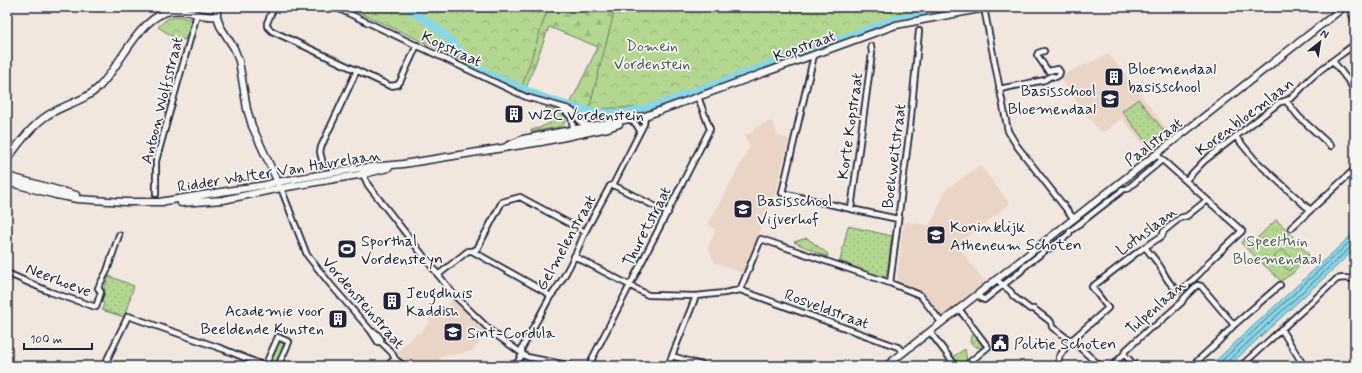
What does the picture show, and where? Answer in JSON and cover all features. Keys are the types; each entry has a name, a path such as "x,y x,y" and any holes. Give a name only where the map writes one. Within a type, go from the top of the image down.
{"main road":[{"name":"Vordensteinstraat","path":"217,7 217,16 222,29 234,48 239,61 247,109 252,126 281,188"},
{"name":"Paalstraat","path":"886,366 1344,7"},
{"path":"1349,7 1355,20"},
{"name":"Kopstraat","path":"630,120 645,116 896,25 987,8"},
{"path":"7,159 38,123 47,116 82,99 99,87 140,32 152,20 165,12 179,9 206,17 217,16"},
{"name":"Ridder Walter Van Havrelaan","path":"576,132 593,126 630,120"},
{"name":"Ridder Walter Van Havrelaan","path":"7,182 77,199 180,203 223,200 362,171 507,146 523,139 608,128 630,120"},
{"name":"Ridder Walter Van Havrelaan","path":"159,202 265,186 277,182 362,171"},
{"name":"Ridder Walter Van Havrelaan","path":"7,176 93,199"}],"street":[{"path":"274,7 267,23 267,26 272,30 390,86 397,85 400,82 417,45"},
{"name":"Kopstraat","path":"335,7 526,97 572,111 580,122 593,126"},
{"path":"987,8 999,89 1008,131 1017,146 1074,219"},
{"name":"Antoon Wolfsstraat","path":"156,194 156,161 197,14"},
{"name":"Boekweitstraat","path":"890,283 910,127 919,31"},
{"name":"Korenbloemlaan","path":"1186,180 1204,161 1280,102 1287,102 1303,88 1310,79 1355,44"},
{"name":"Korte Kopstraat","path":"851,209 872,53 871,46"},
{"path":"1044,51 1038,52 1037,55 1051,76"},
{"path":"814,55 782,192 898,219"},
{"path":"1333,61 1350,83 1355,93"},
{"path":"999,89 1046,80 1051,76 1056,77 1060,72 1058,69 1048,71"},
{"path":"323,164 320,152 321,147 357,70"},
{"name":"Thuretstraat","path":"590,366 592,359 710,129 698,97"},
{"path":"1287,102 1299,117 1331,146"},
{"path":"560,107 571,117 576,132"},
{"name":"Gelmelenstraat","path":"515,366 522,355 522,348 550,297 555,291 610,186 613,185 644,124 645,116"},
{"path":"630,120 636,124 640,131"},
{"path":"576,132 580,122"},
{"path":"1236,137 1255,160 1310,210"},
{"path":"1157,155 1207,200"},
{"name":"Paalstraat","path":"978,295 984,300 1024,267 1047,249 1051,248 1069,234 1070,231 1162,160"},
{"path":"1291,228 1355,169"},
{"path":"362,171 368,185 438,275 454,295 479,320 501,340 518,350 522,355 572,366"},
{"path":"613,185 668,213"},
{"name":"Vordensteinstraat","path":"281,188 307,255 371,331 376,333 381,339 381,342 401,365"},
{"path":"438,275 468,252 472,252 477,248 502,202 520,197 585,232"},
{"name":"Lotuslaan","path":"1003,285 1012,295 1030,309 1034,309 1051,322 1052,327 1068,339 1074,338 1108,308 1092,287 1162,236 1164,230 1180,218 1187,216 1207,200"},
{"name":"Tulpenlaan","path":"1145,247 1174,288 1178,290 1196,277 1207,267 1210,261 1242,231 1207,200"},
{"name":"Neerhoeve","path":"7,273 50,292 96,307 101,292 98,288 107,271 119,235"},
{"path":"574,256 648,295 696,296 724,294 740,290 761,239 890,283 920,296 942,322"},
{"path":"472,252 548,293 550,297"},
{"path":"996,279 1003,285"},
{"path":"1241,366 1337,279 1355,279"},
{"name":"Tulpenlaan","path":"1112,366 1124,354 1125,351 1150,328 1155,326 1165,317 1197,285 1201,286 1234,325"},
{"path":"1192,366 1234,325 1280,285"},
{"name":"Rosveldstraat","path":"740,290 898,347 903,352"},
{"path":"668,366 696,296"},
{"path":"959,309 988,347 965,366"},
{"path":"104,366 128,316 223,349 265,366 278,337 289,342 278,366"},
{"path":"1281,329 1304,366"},
{"path":"930,332 956,366"},
{"path":"1056,366 1059,357 1068,344 1077,345 1100,366"},
{"path":"1124,354 1135,366"},
{"path":"672,356 704,366"},
{"path":"387,366 392,361 401,365"}],"shaded area":[{"name":"Basisschool Bloemendaal","path":"1109,54 1172,135 1169,137 1165,133 1149,146 1153,151 1150,153 1122,118 1106,131 1100,131 1088,118 1060,76"},
{"name":"Basisschool Vijverhof","path":"772,121 778,136 789,139 775,194 742,273 714,262 708,247 716,230 708,224 750,147 744,135 753,132 755,128"},
{"name":"Koninklijk Atheneum Schoten","path":"980,165 1010,204 957,245 986,283 942,319 922,293 897,284 904,222 930,225 946,190"},
{"name":"Sint-Cordula","path":"453,299 487,332 473,351 443,356 432,366 409,366 397,352 417,333 419,334 430,322 429,320 443,306 445,307"}],"green space":[{"path":"347,7 548,7 522,87"},
{"path":"402,7 490,75 525,91 523,93 440,52 443,44"},
{"name":"Domein Vordenstein","path":"402,7 961,7 909,17 620,119 570,104 598,47 549,27 525,91 490,75 466,58"},
{"name":"Domein Vordenstein","path":"608,7 954,7 896,19 645,107 589,109 615,9"},
{"path":"178,16 193,20 185,40 172,36 158,27 167,19"},
{"path":"1138,99 1166,133 1149,146 1122,111"},
{"path":"546,107 562,114 566,120 564,124 559,127 531,132 531,130 550,123 551,117 547,115"},
{"name":"Speeltuin Bloemendaal","path":"1276,220 1309,255 1293,273 1281,281 1241,243 1247,236 1252,241 1255,240"},
{"path":"848,226 892,236 887,275 881,278 840,261"},
{"path":"807,238 828,254 827,257 794,242"},
{"path":"1282,249 1297,262 1289,271 1274,257"},
{"path":"109,276 134,286 124,317 102,310 104,303 100,301"},
{"path":"972,332 983,345 982,348 977,347 970,341"},
{"path":"279,340 286,343 275,366 267,363"},
{"path":"965,349 967,362 962,365 958,365 953,359 954,356"}],"water":[{"path":"1355,232 1355,249 1229,366 1210,366"}],"waterway":[{"path":"406,7 436,28 474,65 490,75 552,101 581,109 610,113 625,113 658,105 894,20 955,7"}],"place":[{"name":"Bloemendaal basisschool","path":"1114,77"},
{"name":"Basisschool Bloemendaal","path":"1110,99"},
{"name":"WZC Vordenstein","path":"514,114"},
{"name":"Basisschool Vijverhof","path":"743,209"},
{"name":"Koninklijk Atheneum Schoten","path":"936,235"},
{"name":"Sporthal Vordensteyn","path":"347,249"},
{"name":"Jeugdhuis Kaddish","path":"392,301"},
{"name":"Academie voor Beeldende Kunsten","path":"338,319"},
{"name":"Sint-Cordula","path":"453,332"},
{"name":"Politie Schoten","path":"1000,343"}]}
